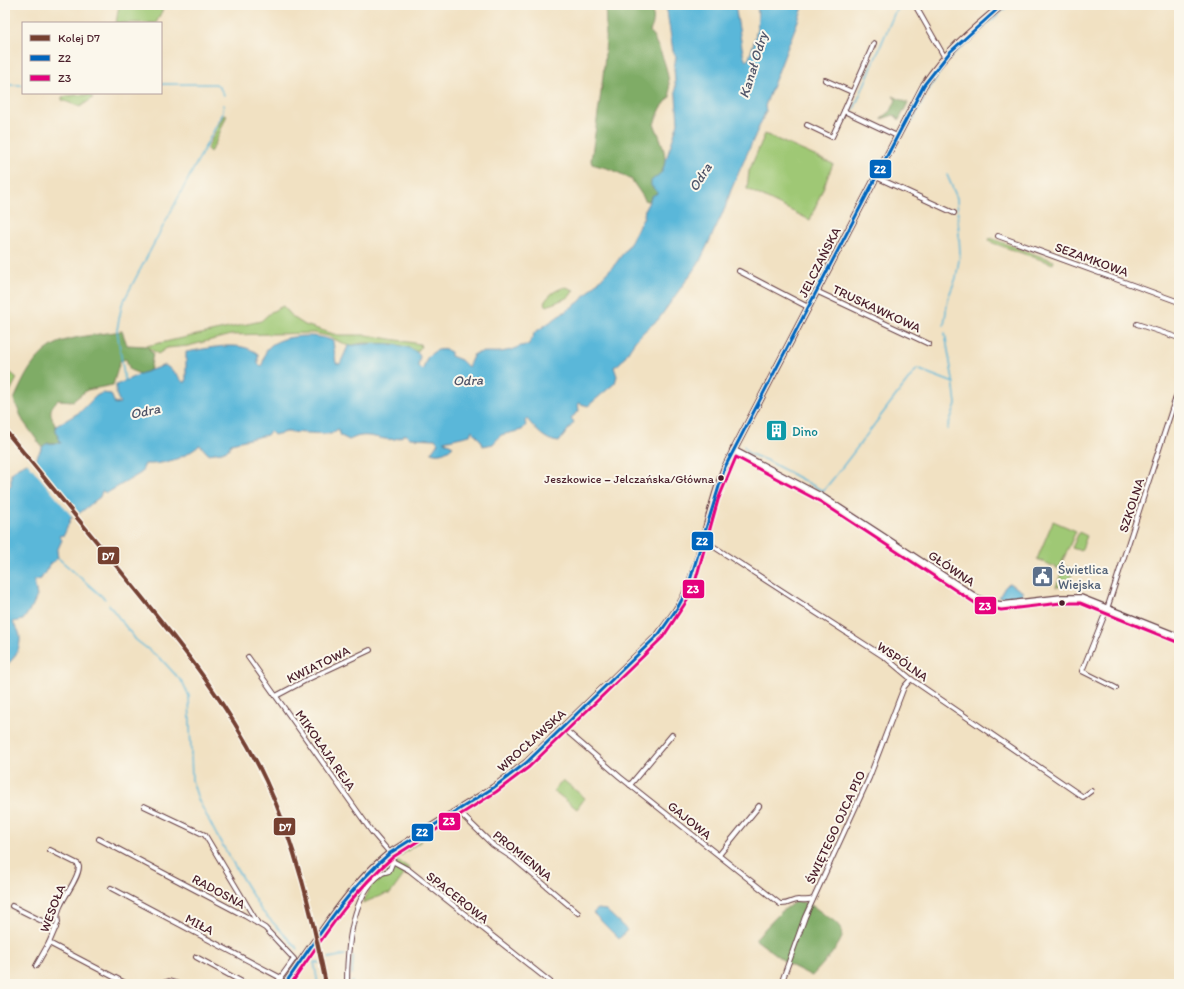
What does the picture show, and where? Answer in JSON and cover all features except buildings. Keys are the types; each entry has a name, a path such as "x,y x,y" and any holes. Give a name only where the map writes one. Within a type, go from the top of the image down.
{"main road":[{"name":"JELCZAŃSKA","path":"697,556 713,498 733,450 924,85 944,56 1002,5"},
{"name":"WROCŁAWSKA","path":"285,984 370,870 388,855 493,788 526,762 659,634 671,618 687,591 697,556"}],"street":[{"path":"916,5 944,56"},
{"path":"807,125 832,137 874,42"},
{"path":"825,80 852,92"},
{"path":"844,112 897,136"},
{"path":"876,177 954,213"},
{"name":"SEZAMKOWA","path":"998,236 1179,302"},
{"path":"739,271 808,308"},
{"name":"TRUSKAWKOWA","path":"816,291 929,344"},
{"path":"1137,324 1179,338"},
{"name":"SZKOLNA","path":"1116,688 1082,671 1107,609 1139,516 1172,406 1179,388"},
{"name":"GŁÓWNA","path":"733,450 824,498 978,598 990,603 1011,605 1072,597 1081,598 1179,637"},
{"name":"WSPÓLNA","path":"702,539 708,541 886,658 911,679 1083,796 1091,791"},
{"name":"KWIATOWA","path":"276,696 308,679 370,650"},
{"name":"MIKOŁAJA REJA","path":"248,657 388,855"},
{"name":"ŚWIĘTEGO OJCA PIO","path":"781,984 792,956 798,933 869,778 904,687 911,679"},
{"name":"GAJOWA","path":"562,727 630,784 780,904 788,905 798,899 808,901 813,899"},
{"path":"630,784 672,734"},
{"path":"144,806 205,835 257,923"},
{"path":"719,855 759,806"},
{"name":"PROMIENNA","path":"457,810 493,845 514,858 578,913"},
{"name":"RADOSNA","path":"99,839 257,923 274,937 294,959 276,984"},
{"name":"WESOŁA","path":"36,966 56,928 61,906 79,866 78,864 50,850"},
{"name":"SPACEROWA","path":"388,855 393,861 409,870 553,984"},
{"path":"347,984 347,966 358,905 375,879 383,873 389,871 393,861"},
{"name":"MIŁA","path":"111,888 281,978"},
{"path":"12,906 56,928"},
{"name":"WESOŁA","path":"49,943 127,984"},
{"path":"196,957 246,984"},
{"path":"160,984 169,981 179,984"}],"green space":[{"path":"119,5 165,5 156,22 116,22"},
{"path":"605,5 648,5 654,18 650,31 662,55 667,70 670,97 661,108 654,124 663,146 665,164 658,180 656,188 657,193 652,196 649,201 646,201 631,179 613,170 592,164 591,161 600,103 604,64 606,25"},
{"path":"89,95 93,98 80,107 62,100 62,97"},
{"path":"893,96 908,103 899,120 894,115 881,119 891,111 896,100"},
{"path":"224,114 227,115 215,144 210,152 207,149"},
{"path":"765,134 833,164 810,220 747,189 749,171"},
{"path":"990,238 1054,261 1053,264 993,243 989,240"},
{"path":"566,287 574,290 569,297 547,306 544,303 554,292"},
{"path":"283,306 294,318 305,325 337,335 367,335 420,344 421,347 417,352 395,344 363,343 348,346 328,336 314,333 231,335 188,346 167,348 158,354 146,346 261,321 271,312"},
{"path":"122,331 127,345 146,346 153,353 150,371 140,374 130,370 126,359 120,361 113,385 87,390 73,401 58,400 51,409 51,412 61,443 48,443 42,447 23,421 14,400 30,368 41,354 62,341"},
{"path":"5,368 17,378 5,401"},
{"path":"1053,521 1076,531 1059,569 1037,559"},
{"path":"1079,532 1087,536 1081,551 1072,548"},
{"path":"1064,566 1074,569 1067,586 1056,587"},
{"path":"563,780 585,798 577,809 554,791"},
{"path":"419,840 421,841 396,859 409,868 390,894 385,894 363,903 371,886 369,881 397,852"},
{"path":"796,901 809,904 816,908 835,922 842,931 837,947 812,976 788,964 755,939 781,912"}],"water":[{"path":"666,5 735,5 743,53 746,61 749,58 756,32 758,19 757,5 804,5 765,106 766,111 731,190 725,208 700,261 658,320 638,337 623,360 614,367 617,376 615,383 588,406 578,403 579,411 571,418 574,422 559,442 549,440 537,431 527,419 525,421 526,425 522,430 501,435 493,444 483,446 472,430 470,435 444,441 453,446 440,453 431,452 438,443 435,439 410,438 405,434 394,439 358,436 349,440 341,436 338,429 331,434 286,432 274,435 270,431 267,435 231,443 229,449 222,452 208,454 200,445 188,454 174,460 145,464 141,473 107,493 102,491 100,497 71,518 64,535 59,536 62,540 57,551 58,558 50,564 41,579 34,581 37,596 32,607 23,620 13,622 20,635 20,640 16,655 5,666 5,486 9,487 11,485 11,474 18,467 36,459 43,446 51,443 61,443 56,432 56,426 80,412 96,396 102,393 111,394 115,404 120,403 116,394 116,385 165,365 183,382 186,382 186,352 213,347 233,346 251,349 258,354 258,364 261,366 266,350 274,343 300,336 326,338 333,341 336,363 340,364 348,346 387,344 407,347 415,351 420,356 418,366 422,370 429,355 438,350 448,350 451,352 451,356 461,360 468,367 474,354 483,352 502,352 528,345 534,333 579,302 616,263 629,245 644,216 645,209 652,196 657,193 651,186 651,181 662,172 678,123 674,68 676,57 673,51"},
{"path":"1009,583 1023,592 1022,597 999,597"},
{"path":"598,909 606,910 627,930 619,939 593,913"}],"pier":[{"path":"34,458 81,516 74,519 26,461"}],"waterway":[{"path":"854,109 894,14 901,5"},
{"path":"928,91 944,65 956,52 1009,5"},
{"path":"162,84 216,84 224,95"},
{"path":"5,85 22,85"},
{"path":"912,122 924,99"},
{"path":"125,382 117,330 122,304 222,115 224,105"},
{"path":"944,325 948,298 956,278 960,254 957,198 947,175"},
{"path":"945,333 956,404 947,429"},
{"path":"744,446 748,453 768,461 823,491 917,369 954,383"},
{"path":"58,558 105,599"},
{"path":"109,605 136,640 162,660 183,683 189,696 192,780 198,799 217,836 261,910 298,949"},
{"path":"329,958 345,955"},
{"path":"352,974 353,956"},
{"path":"318,984 314,962 319,963"}],"rail line":[{"name":"D7","path":"5,430 163,623 201,673 236,725 266,781 286,830 309,906 326,984"}],"transit line":[{"name":"Z2","path":"285,984 333,915 374,867 390,853 493,788 526,763 659,634 678,607 687,590 725,467 924,85 950,52 1002,5"},
{"name":"Z3","path":"291,984 350,901 393,857 496,792 529,767 663,637 692,593 718,500 736,457 821,502 975,603 1001,610 1061,603 1080,603 1177,642"}],"place":[{"name":"Dino","path":"776,431"},
{"name":"Jeszkowice – Jelczańska/Główna","path":"721,478"},
{"name":"Świetlica Wiejska","path":"1042,576"}],"water label":[{"name":"Kanał Odry","path":"753,65"},
{"name":"Odra","path":"700,177"},
{"name":"Odra","path":"468,380"},
{"name":"Odra","path":"145,411"}]}
